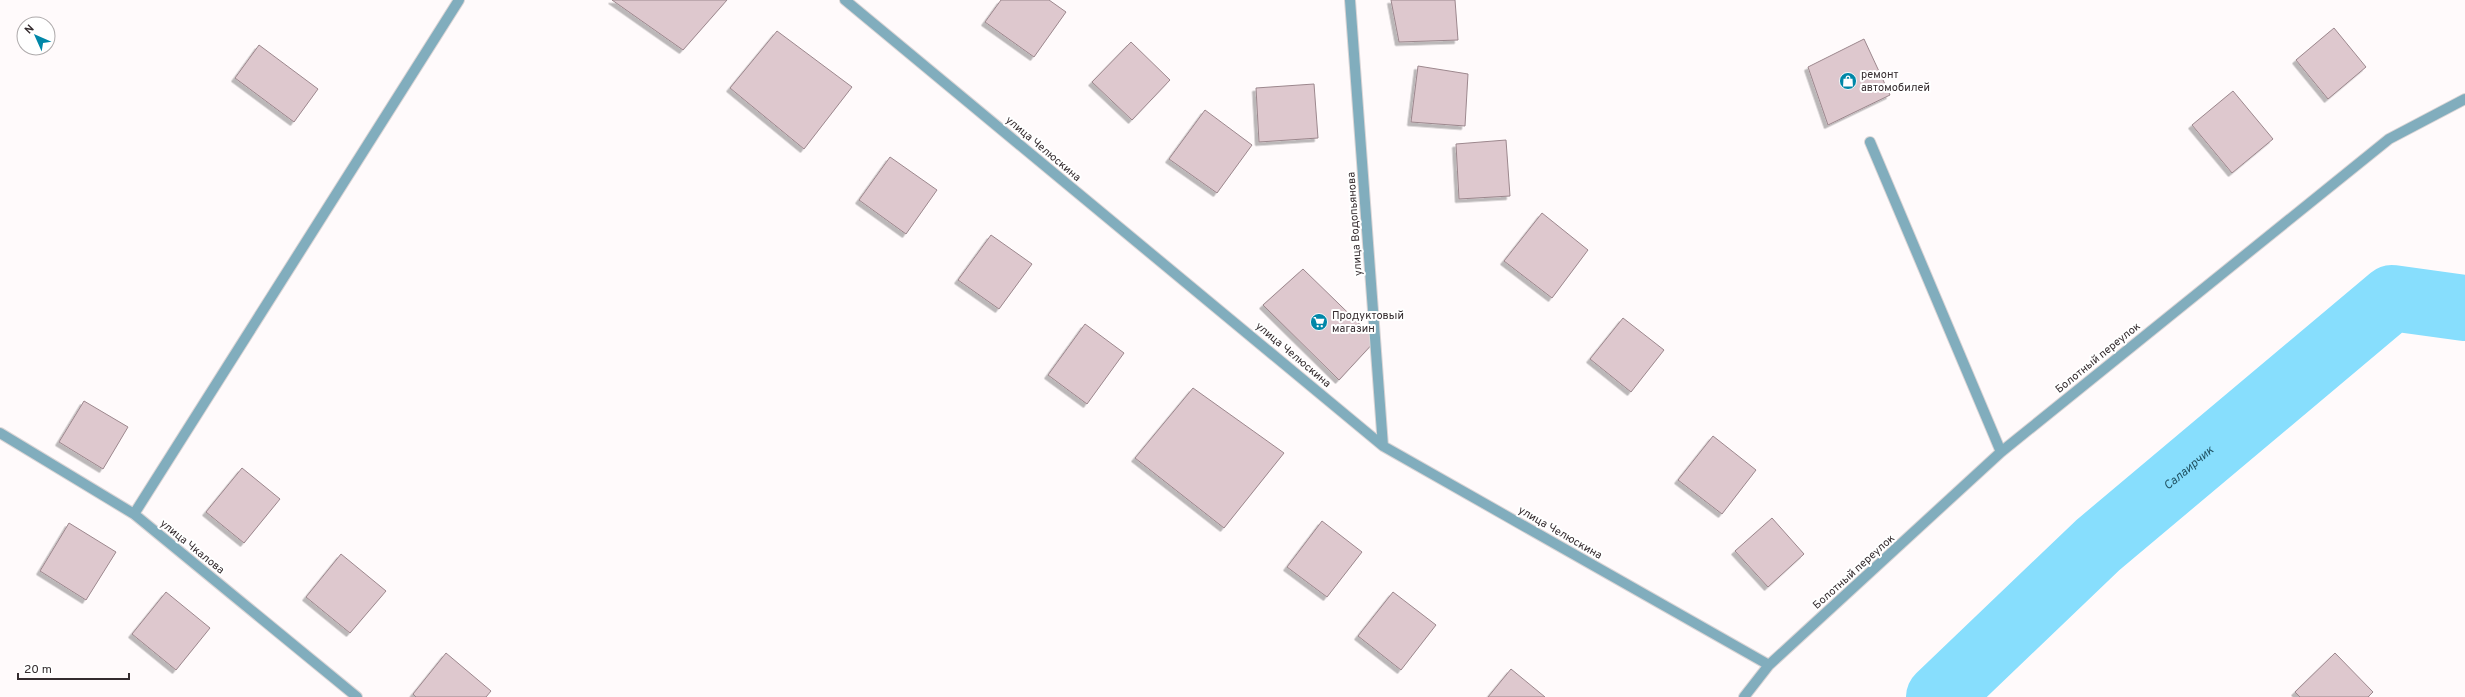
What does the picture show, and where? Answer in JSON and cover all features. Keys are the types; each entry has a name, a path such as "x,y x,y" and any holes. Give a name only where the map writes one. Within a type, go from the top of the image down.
{"lane":[{"path":"134,514 460,0"},
{"name":"улица Челюскина","path":"845,0 1383,446 1769,665"},
{"name":"улица Водопьянова","path":"1350,0 1383,446"},
{"name":"Болотный переулок","path":"1744,697 1769,665 2001,452 2390,139 2465,99"},
{"path":"1870,142 2001,452"},
{"name":"улица Чкалова","path":"0,433 134,514 357,697"}],"building":[{"path":"612,0 727,0 683,50"},
{"path":"1001,0 1049,0 1066,12 1034,57 985,22"},
{"path":"1391,0 1455,0 1458,40 1399,42"},
{"path":"2334,28 2366,67 2328,99 2296,60"},
{"path":"777,31 852,87 804,149 730,88"},
{"name":"ремонт автомобилей","path":"1864,39 1890,95 1828,125 1808,67"},
{"path":"1131,42 1170,80 1132,120 1092,82"},
{"path":"259,45 318,89 294,122 235,78"},
{"path":"1418,66 1468,74 1465,126 1411,122"},
{"path":"1314,84 1318,138 1259,142 1256,88"},
{"path":"2233,91 2273,139 2232,173 2192,125"},
{"path":"1205,110 1252,145 1217,193 1169,159"},
{"path":"1506,140 1510,196 1459,199 1456,144"},
{"path":"890,157 937,190 906,234 859,200"},
{"path":"1542,213 1588,250 1552,298 1504,261"},
{"path":"991,235 1032,264 999,309 958,280"},
{"name":"Продуктовый магазин","path":"1303,269 1376,340 1339,380 1263,305"},
{"path":"1623,318 1664,350 1631,392 1590,359"},
{"path":"1085,324 1124,353 1087,404 1048,375"},
{"path":"1193,388 1284,453 1224,528 1135,458"},
{"path":"84,401 128,427 103,469 59,442"},
{"path":"1713,436 1756,470 1722,514 1678,480"},
{"path":"242,468 280,499 244,543 206,512"},
{"path":"1772,518 1804,554 1768,587 1735,551"},
{"path":"1322,521 1362,552 1327,597 1287,567"},
{"path":"69,523 116,552 86,600 40,571"},
{"path":"341,554 386,591 350,633 306,597"},
{"path":"166,592 210,628 176,670 132,634"},
{"path":"1393,592 1436,625 1401,670 1358,636"},
{"path":"446,653 491,691 486,697 416,697 413,694"},
{"path":"2335,653 2373,692 2368,697 2300,697 2295,692"},
{"path":"1511,669 1545,697 1488,697"}],"waterway":[{"name":"Салаирчик","path":"1939,697 2098,545 2392,298 2465,308"}],"place":[{"name":"ремонт автомобилей","path":"1848,81"},
{"name":"Продуктовый магазин","path":"1319,322"}]}
